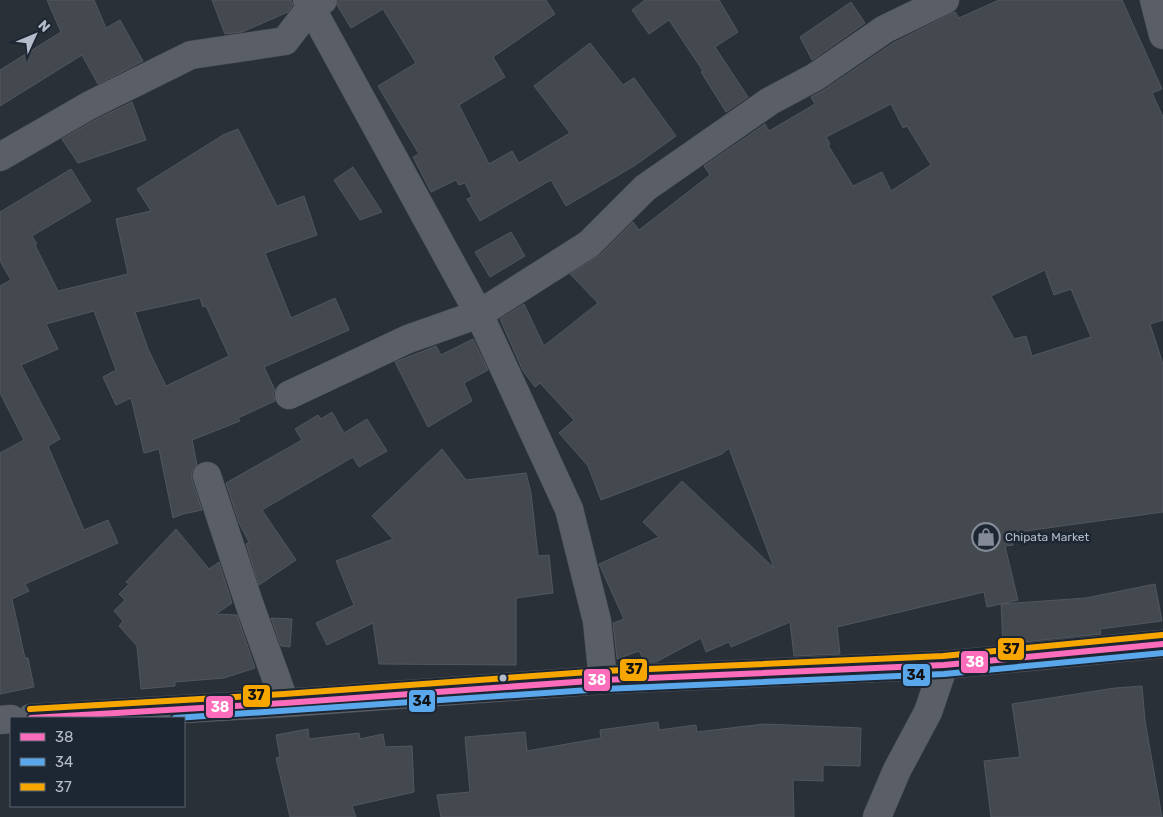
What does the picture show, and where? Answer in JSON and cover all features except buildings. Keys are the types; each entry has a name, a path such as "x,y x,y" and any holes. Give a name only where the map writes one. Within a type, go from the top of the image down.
{"street":[{"path":"289,395 408,339 479,314 589,244 645,188 770,101 815,77 885,29 945,0"},
{"path":"1154,0 1163,35"},
{"path":"0,157 90,105 191,55 285,40 314,2 479,314 569,509 596,621 602,680"},
{"path":"207,476 249,603 285,703"},
{"path":"48,717 285,703 602,680 944,665 1163,644"},
{"path":"877,817 897,770 928,712 944,665"}],"transit line":[{"name":"37","path":"30,709 284,694 603,671 943,656 1162,635"},
{"name":"38","path":"48,717 285,703 603,680 944,665 1163,644"},
{"name":"34","path":"185,717 604,689 944,674 1163,653"}],"place":[{"name":"Chipata Market","path":"986,537"}]}
